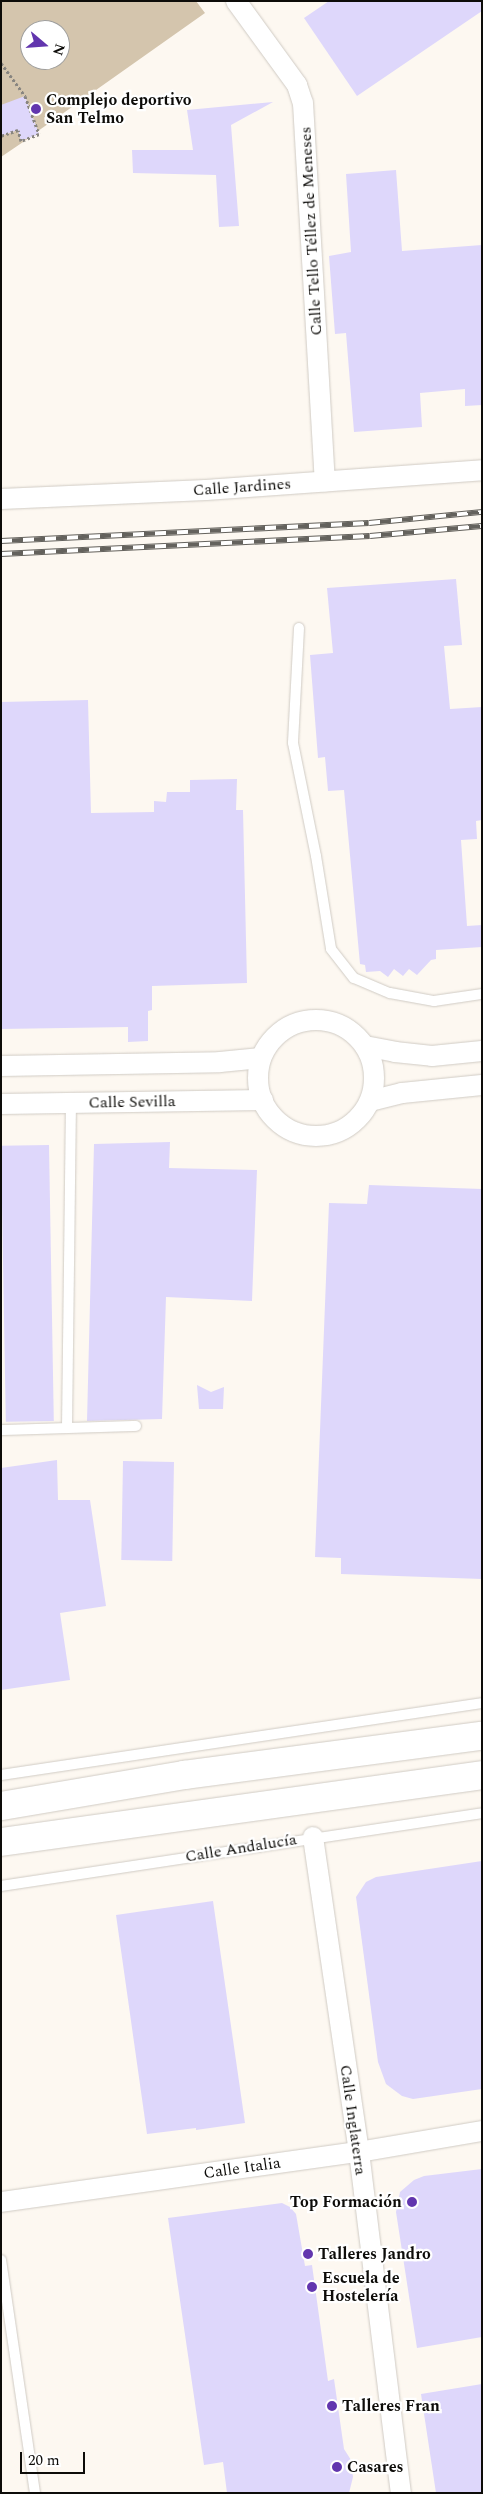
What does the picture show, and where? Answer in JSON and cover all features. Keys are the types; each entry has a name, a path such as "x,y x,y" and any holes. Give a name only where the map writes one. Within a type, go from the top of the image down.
{"main road":[{"path":"1,1806 184,1775 482,1736"},
{"path":"1,1842 482,1775"}],"street":[{"name":"Calle Tello Téllez de Meneses","path":"236,1 297,85 303,103 325,481"},
{"name":"Calle Jardines","path":"1,499 206,490 482,470"},
{"path":"313,1019 331,1021 344,1026 356,1034 366,1046 374,1071 374,1087 370,1101 362,1114 347,1127 330,1134 312,1136 298,1133 279,1122 263,1100 258,1074 262,1058 278,1034 291,1025 313,1019"},
{"path":"366,1046 395,1052 432,1056 482,1051"},
{"path":"1,1066 220,1062 262,1058"},
{"path":"370,1101 402,1093 482,1086"},
{"name":"Calle Sevilla","path":"1,1104 263,1100"},
{"name":"Calle Inglaterra","path":"313,1837 359,2152 400,2493"},
{"name":"Calle Italia","path":"1,2202 359,2152 482,2131"}],"lane":[{"path":"299,628 293,743 316,856 331,949 354,978 390,993 434,1001 482,994"},
{"path":"67,1428 71,1103"},
{"path":"1,1430 136,1426"},
{"path":"1,1775 482,1703"},
{"name":"Calle Andalucía","path":"1,1886 313,1837 482,1813"},
{"path":"1,2260 35,2493"}],"path":[{"path":"1,63 25,96 39,134 21,140 18,130 1,136"}],"shaded area":[{"name":"Complejo deportivo San Telmo","path":"1,1 196,1 205,13 38,131 39,134 29,138 1,157"}],"building":[{"path":"329,1 482,1 482,11 357,96 304,18"},
{"path":"25,96 39,134 21,141 18,130 1,136 1,105"},
{"path":"273,102 231,125 239,226 219,227 216,175 133,173 132,150 193,150 187,110"},
{"path":"396,170 402,251 482,245 482,405 465,406 465,389 420,393 422,427 354,432 346,333 335,334 329,256 351,252 346,174"},
{"path":"456,579 462,645 444,646 450,709 482,707 482,820 476,821 477,839 461,840 467,926 482,925 482,947 436,950 436,959 431,960 417,975 409,969 403,976 394,969 388,977 380,971 366,972 365,965 360,964 344,790 328,791 325,757 318,758 310,655 333,653 327,588"},
{"path":"88,700 91,813 154,812 154,801 166,802 167,792 190,792 190,780 237,779 236,810 243,810 247,983 152,986 152,1010 148,1011 148,1041 128,1042 128,1027 1,1029 1,702"},
{"path":"170,1142 169,1168 257,1170 252,1301 166,1297 162,1419 87,1421 94,1144"},
{"path":"49,1145 54,1421 6,1422 1,1146"},
{"path":"369,1185 482,1189 482,1579 341,1574 341,1558 315,1557 329,1203 367,1204"},
{"path":"197,1385 211,1392 224,1387 223,1409 199,1409"},
{"path":"57,1460 58,1500 90,1500 106,1606 60,1613 70,1680 1,1690 1,1468"},
{"path":"123,1461 174,1462 172,1561 121,1560"},
{"path":"482,1861 482,2089 413,2099 402,2096 386,2084 378,2062 356,1897 366,1882 376,1877"},
{"path":"213,1901 245,2123 147,2134 116,1915"},
{"path":"482,2169 482,2337 417,2348 396,2212 400,2192 414,2180 424,2176"},
{"path":"282,2203 290,2207 296,2214 305,2266 312,2265 328,2381 334,2379 344,2449 351,2460 353,2477 349,2493 227,2493 223,2462 204,2465 168,2218"},
{"path":"482,2384 482,2493 436,2493 421,2394"}],"railway":[{"path":"1,541 369,523 482,512"},
{"path":"1,554 370,536 482,526"}],"place":[{"name":"Complejo deportivo San Telmo","path":"36,109"},
{"name":"Top Formación","path":"412,2202"},
{"name":"Talleres Jandro","path":"308,2254"},
{"name":"Escuela de Hostelería","path":"312,2287"},
{"name":"Talleres Fran","path":"332,2406"},
{"name":"Casares","path":"337,2467"}]}
